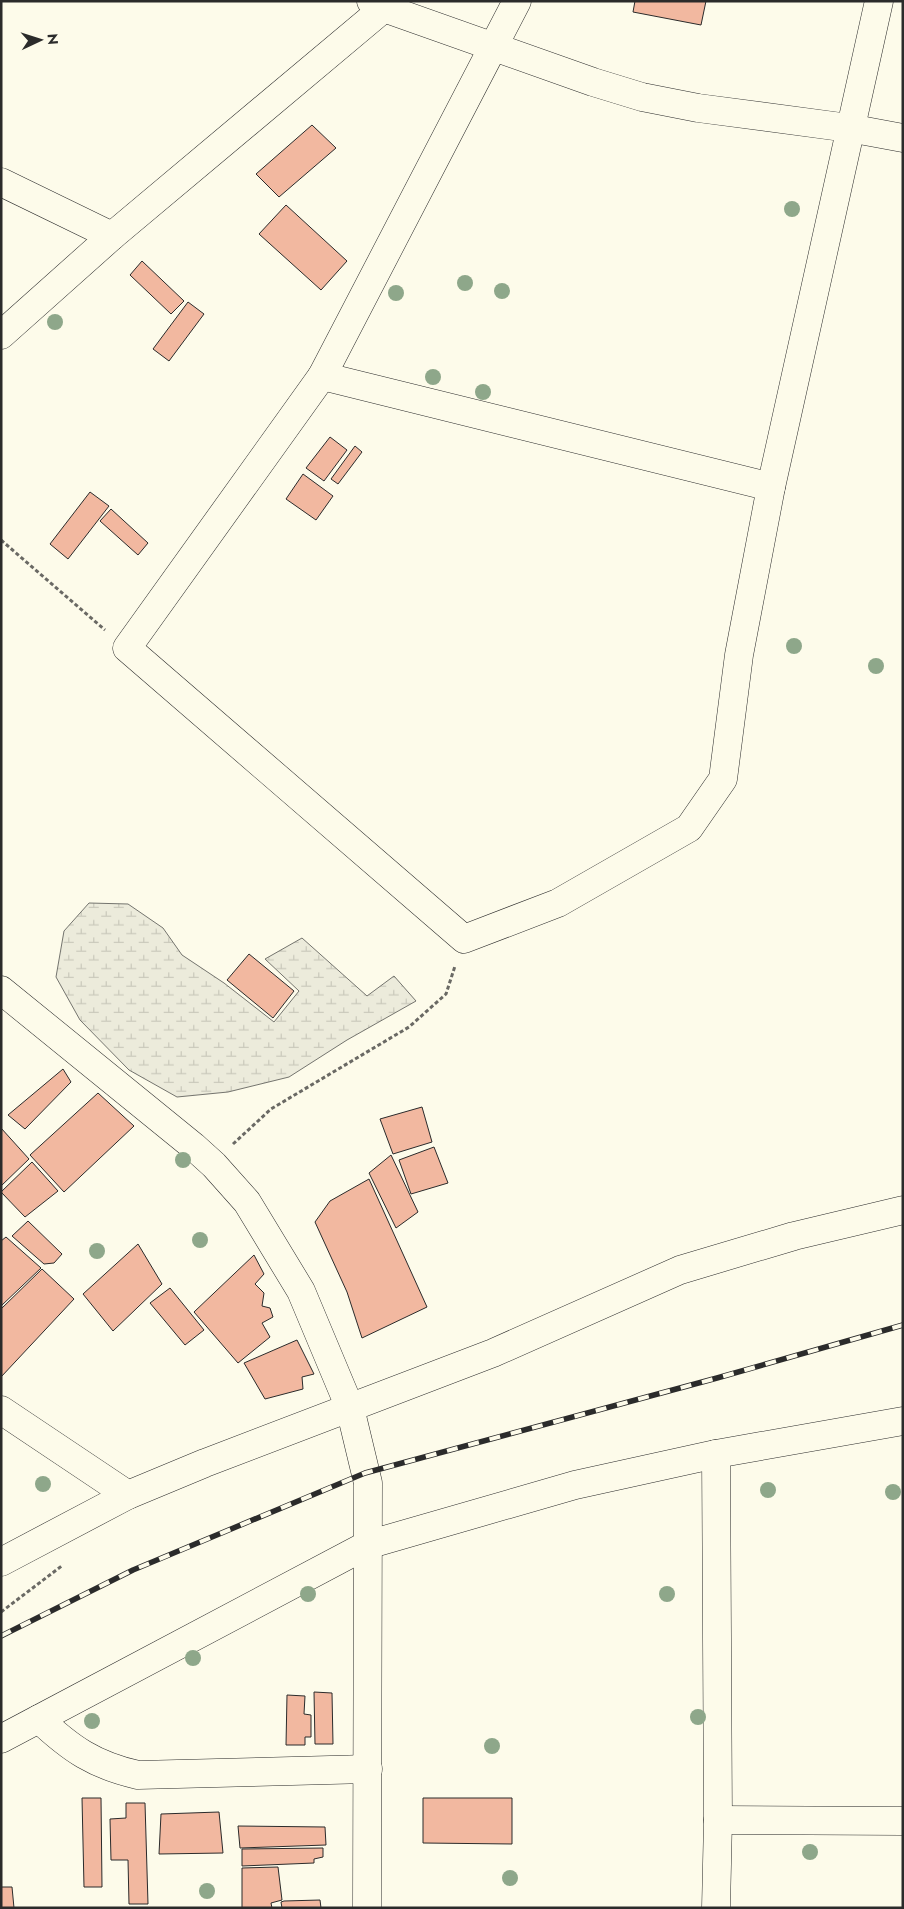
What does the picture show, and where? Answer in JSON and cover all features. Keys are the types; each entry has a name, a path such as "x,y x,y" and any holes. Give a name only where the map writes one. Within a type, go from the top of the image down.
{"street":[{"path":"518,1 322,376 127,648 464,939 558,903 689,828 724,779 739,655 771,487 879,1"},
{"path":"1,335 378,5 593,82 642,96 698,108 850,128 903,138"},
{"path":"1,182 112,236"},
{"path":"322,376 771,487"},
{"path":"1,990 214,1165 247,1202 301,1291 350,1408 368,1484 367,1908"},
{"path":"1,1562 128,1495 493,1353 680,1270 794,1236 903,1210"},
{"path":"1,1410 128,1495"},
{"path":"1,1739 367,1545 576,1485 716,1454 903,1421"},
{"path":"716,1454 718,1820 716,1908"},
{"path":"39,1719 59,1738 84,1756 110,1769 138,1775 368,1769"},
{"path":"718,1820 903,1821"}],"path":[{"path":"1,540 127,648"},
{"path":"214,1165 239,1137 271,1110 409,1027 446,994 464,939"}],"green space":[{"path":"89,903 128,904 163,928 182,955 224,983 274,1022 299,991 265,959 302,938 367,996 394,976 416,1001 347,1040 289,1077 228,1092 177,1097 129,1070 80,1020 56,977 64,931"}],"building":[{"path":"635,1 706,1 701,25 633,12"},
{"path":"312,125 336,148 279,197 256,174"},
{"path":"286,205 347,261 321,290 259,234"},
{"path":"142,261 184,301 171,314 130,275"},
{"path":"188,302 204,314 169,361 153,349"},
{"path":"330,437 347,450 324,481 306,468"},
{"path":"355,446 362,452 338,484 331,479"},
{"path":"303,474 333,496 316,520 286,499"},
{"path":"90,492 109,506 68,559 50,544"},
{"path":"111,509 148,543 138,555 100,521"},
{"path":"249,954 294,991 273,1018 227,980"},
{"path":"63,1069 71,1082 25,1129 8,1115"},
{"path":"98,1093 134,1126 64,1192 30,1155"},
{"path":"422,1107 432,1142 393,1154 380,1119"},
{"path":"1,1128 29,1159 1,1186"},
{"path":"434,1147 448,1183 411,1194 399,1160"},
{"path":"391,1155 418,1212 396,1228 369,1173"},
{"path":"32,1162 58,1191 25,1217 1,1192"},
{"path":"369,1179 427,1307 362,1338 347,1292 315,1222 330,1201"},
{"path":"28,1221 62,1254 54,1263 44,1264 12,1236"},
{"path":"6,1237 41,1268 1,1306 1,1241"},
{"path":"138,1244 162,1284 113,1331 83,1294"},
{"path":"254,1255 264,1274 255,1284 264,1293 262,1306 270,1308 273,1317 262,1323 270,1337 238,1363 194,1312"},
{"path":"42,1269 74,1299 1,1377 1,1309"},
{"path":"170,1288 204,1330 185,1345 150,1303"},
{"path":"297,1340 314,1374 302,1377 303,1389 265,1399 244,1363"},
{"path":"314,1692 332,1693 333,1744 315,1744"},
{"path":"287,1695 305,1696 304,1714 311,1715 311,1737 305,1737 305,1745 286,1745"},
{"path":"82,1798 101,1798 102,1887 84,1887"},
{"path":"423,1798 512,1798 512,1844 423,1843"},
{"path":"126,1803 145,1803 148,1904 129,1904 128,1860 111,1860 110,1819 126,1818"},
{"path":"219,1812 223,1853 159,1854 161,1814"},
{"path":"238,1826 325,1827 326,1845 240,1848"},
{"path":"323,1848 323,1857 314,1859 314,1863 242,1866 242,1849"},
{"path":"278,1867 282,1900 271,1903 272,1908 242,1908 242,1868"},
{"path":"1,1887 12,1887 14,1908 1,1908"},
{"path":"320,1900 321,1908 282,1908 281,1902 284,1901"}],"railway":[{"path":"1,1636 133,1570 365,1473 717,1378 903,1325"}]}
